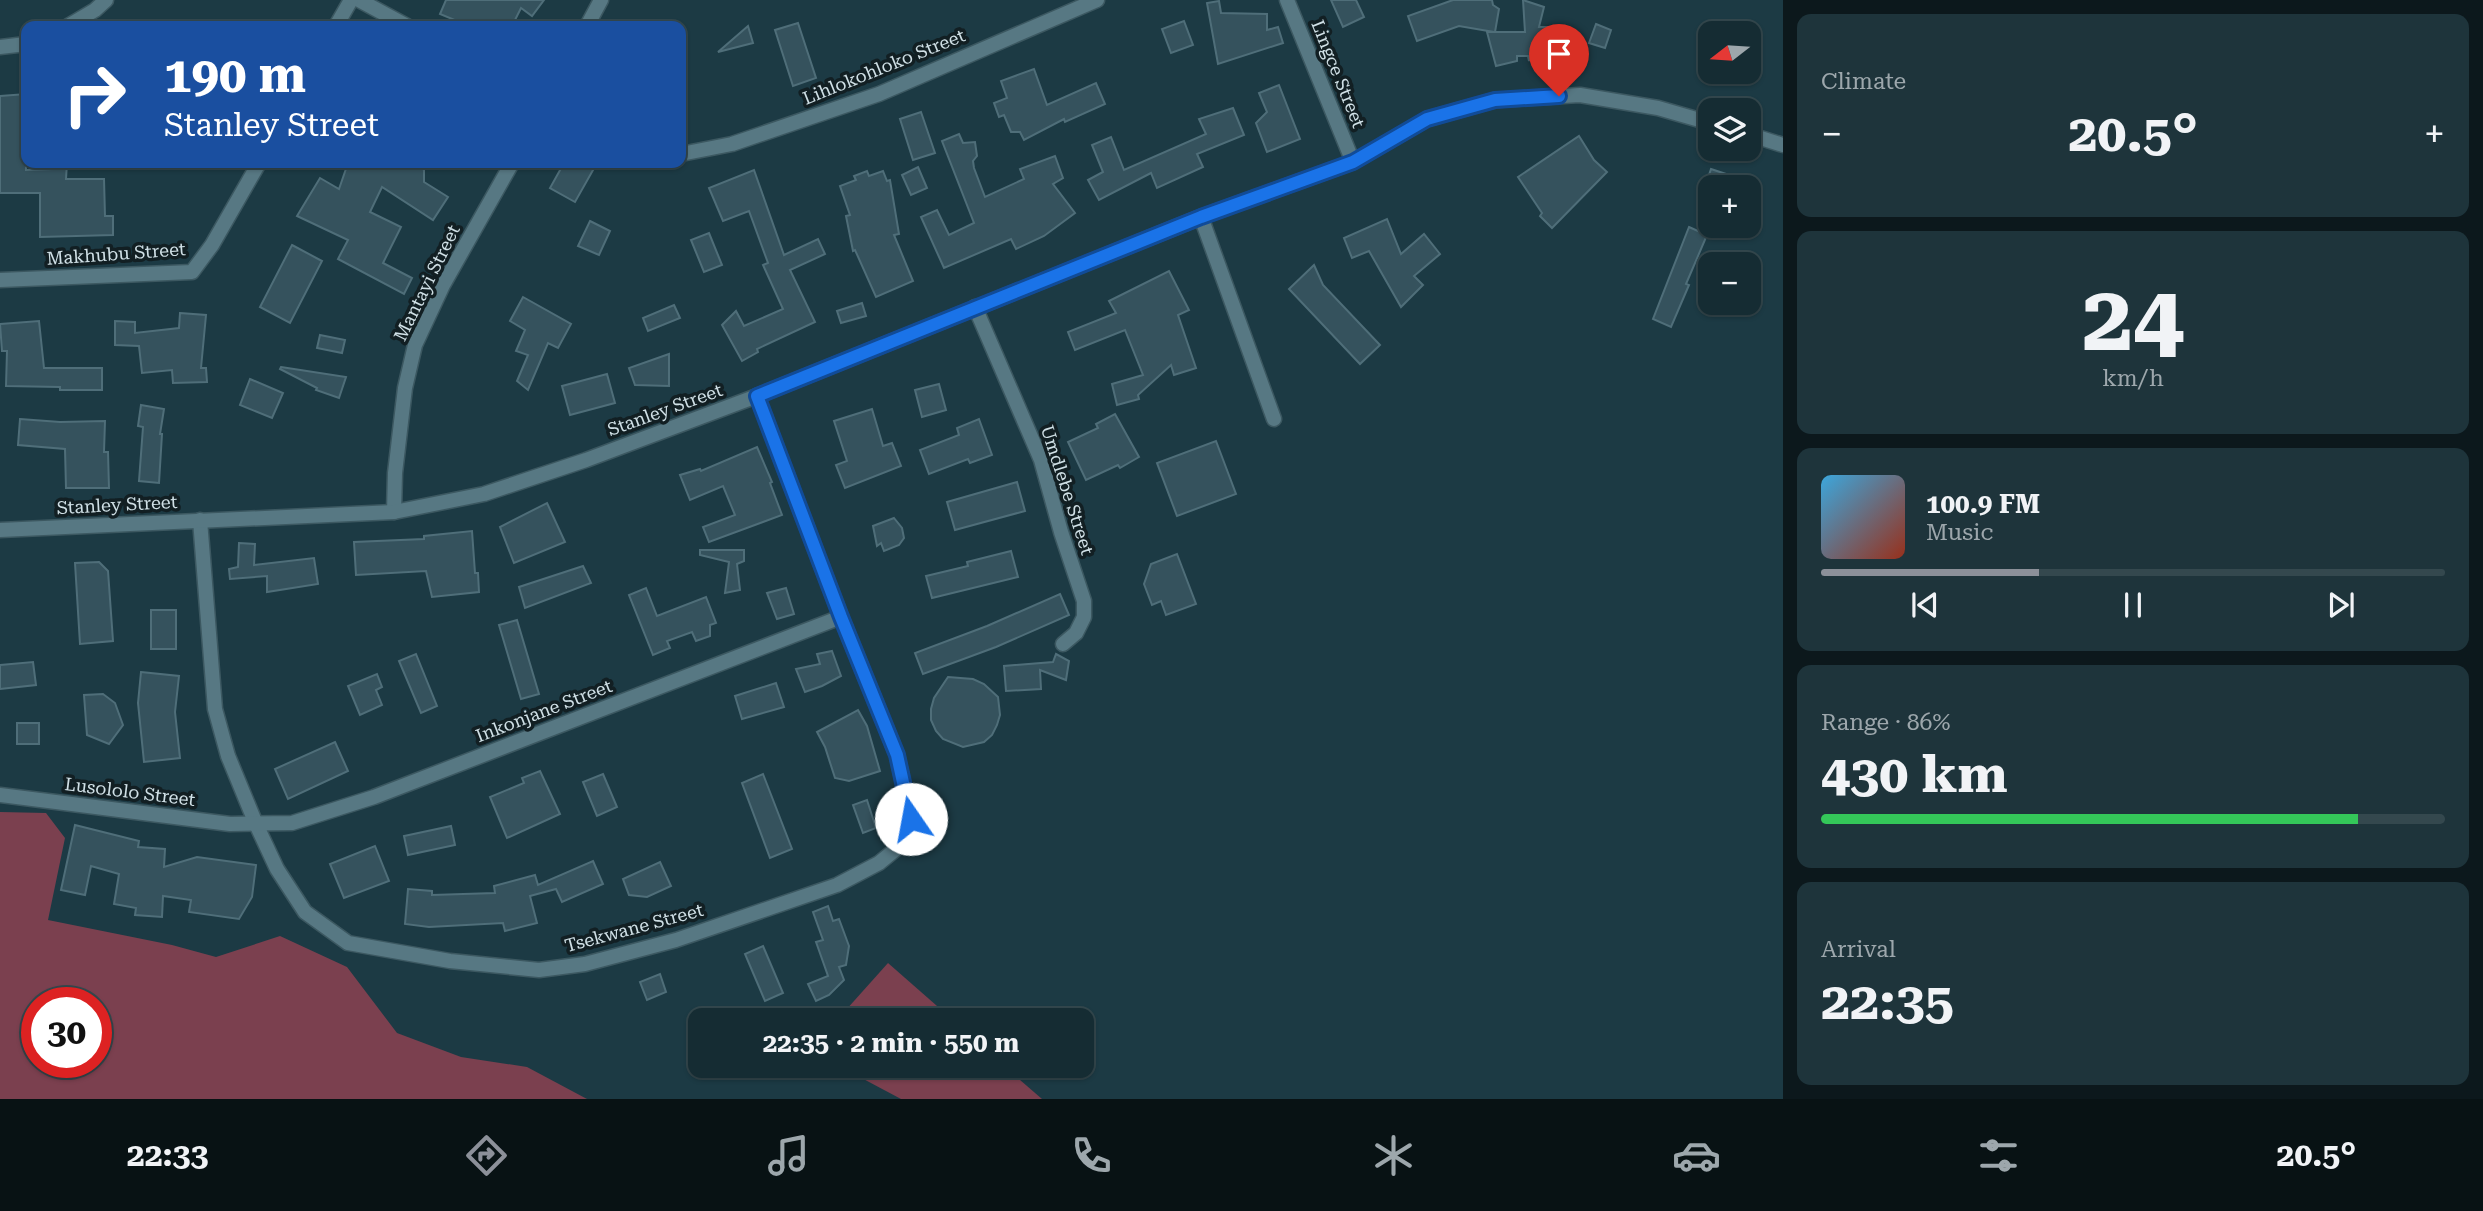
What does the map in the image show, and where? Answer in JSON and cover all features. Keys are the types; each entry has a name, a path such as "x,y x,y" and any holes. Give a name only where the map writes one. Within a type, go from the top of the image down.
{"street":[{"path":"76,21 106,0"},
{"path":"339,21 351,0"},
{"path":"359,0 398,21"},
{"path":"590,21 601,0"},
{"name":"Lihlokohloko Street","path":"686,153 732,144 879,94 1097,0"},
{"name":"Lingce Street","path":"1287,0 1353,162"},
{"path":"0,47 21,45"},
{"name":"Stanley Street","path":"0,530 394,512 484,494 586,460 757,396 1201,217 1353,162 1427,119 1495,100 1580,95 1658,107 1698,119"},
{"path":"1761,138 1783,145"},
{"name":"Makhubu Street","path":"0,280 192,272 212,245 256,168"},
{"name":"Mantayi Street","path":"394,512 396,461 405,388 415,345 443,285 509,168"},
{"path":"1201,217 1274,419"},
{"name":"Umdlebe Street","path":"975,307 1041,460 1068,557 1084,601 1084,617 1076,633 1063,644"},
{"name":"Tsekwane Street","path":"200,520 215,709 228,756 256,824 277,869 305,912 348,943 450,961 539,971 585,964 676,940 824,889 879,863 901,845 911,819 897,755 757,396"},
{"name":"Inkonjane Street","path":"256,824 292,823 374,797 841,617"},
{"name":"Lusololo Street","path":"0,795 230,824 256,824"}],"shaded area":[{"path":"0,812 46,813 65,838 48,920 172,945 216,957 280,936 347,967 397,1033 461,1057 527,1067 587,1099 0,1099"},
{"path":"888,963 939,1008 848,1008"},
{"path":"862,1078 1018,1078 1042,1099 901,1099"}],"building":[{"path":"446,0 544,0 532,16 521,8 514,21 457,21 440,14"},
{"path":"1331,0 1356,0 1364,17 1343,27"},
{"path":"1453,0 1492,0 1493,5 1499,9 1495,32 1525,32 1523,0 1544,7 1539,27 1550,27 1550,57 1530,56 1529,61 1528,56 1517,56 1517,61 1496,66 1487,32 1494,32 1459,26 1417,41 1408,16"},
{"path":"1219,1 1221,13 1267,14 1267,30 1278,27 1283,43 1218,64 1207,3"},
{"path":"1184,21 1193,45 1171,53 1162,29"},
{"path":"798,23 816,78 793,86 775,30"},
{"path":"1596,24 1611,30 1605,48 1589,43"},
{"path":"748,26 753,43 718,52"},
{"path":"1034,69 1047,105 1096,83 1105,104 1065,122 1064,119 1024,140 1020,132 1011,132 1004,115 999,117 994,103 1007,98 1001,81"},
{"path":"1279,85 1300,139 1267,152 1256,123 1267,112 1259,93"},
{"path":"21,94 21,168 67,168 66,179 104,179 105,216 113,216 113,235 40,237 40,193 0,193 0,96"},
{"path":"1233,108 1244,135 1197,154 1203,167 1157,188 1151,173 1099,200 1088,180 1103,172 1092,145 1111,137 1124,170 1206,134 1199,119"},
{"path":"921,112 935,153 913,160 900,119"},
{"path":"959,134 963,143 975,142 977,156 973,161 974,168 985,197 1024,179 1020,169 1055,156 1063,178 1053,184 1075,213 1044,236 1016,249 1011,239 944,268 921,217 937,210 949,235 974,223 942,141"},
{"path":"1579,136 1594,160 1607,172 1552,228 1540,216 1542,213 1518,177"},
{"path":"918,167 927,188 911,195 902,175"},
{"path":"346,168 421,168 424,170 424,182 448,197 433,220 382,187 370,212 401,227 383,263 412,278 404,294 338,259 348,240 297,216 320,178 339,189"},
{"path":"561,168 594,168 575,202 550,188"},
{"path":"1711,169 1729,175 1709,175"},
{"path":"754,170 784,255 818,239 825,254 790,270 815,322 757,349 758,352 742,361 722,325 736,311 744,326 783,309 763,265 768,263 749,211 723,221 709,188"},
{"path":"867,171 869,176 883,171 887,181 890,180 899,234 894,235 913,281 876,297 855,250 853,251 846,216 850,215 840,186 856,180 854,176"},
{"path":"1387,219 1401,254 1424,234 1440,254 1414,276 1423,285 1401,307 1369,251 1352,258 1344,238"},
{"path":"590,221 610,231 599,255 578,246"},
{"path":"1689,227 1698,231 1698,238 1706,238 1671,327 1653,319"},
{"path":"709,233 722,265 704,272 691,240"},
{"path":"292,245 322,261 290,323 260,307"},
{"path":"1314,265 1323,285 1380,345 1360,364 1289,289"},
{"path":"1169,271 1189,310 1178,315 1196,368 1174,375 1171,365 1138,395 1139,399 1117,405 1112,384 1143,375 1125,330 1075,350 1068,332 1116,313 1109,301"},
{"path":"523,297 571,324 558,348 548,343 528,390 517,381 528,355 516,351 525,330 510,321"},
{"path":"862,303 866,316 841,323 837,311"},
{"path":"674,305 680,318 648,331 643,318"},
{"path":"180,313 206,315 201,368 206,368 207,382 173,383 172,370 142,373 139,346 115,345 115,321 135,322 135,333 179,328"},
{"path":"39,321 44,368 102,368 102,390 6,386 7,351 2,351 0,324"},
{"path":"320,335 345,340 342,353 317,348"},
{"path":"669,354 669,386 635,385 629,368"},
{"path":"281,367 346,377 339,398 316,390 317,388 280,369"},
{"path":"607,374 615,403 570,415 562,386"},
{"path":"250,379 283,393 272,418 240,405"},
{"path":"939,384 946,410 922,417 915,390"},
{"path":"141,405 164,409 160,434 159,483 139,481 143,427 138,426"},
{"path":"872,409 883,446 892,443 901,466 845,488 836,465 847,461 834,421"},
{"path":"1115,414 1139,457 1120,468 1118,465 1086,480 1068,442 1098,428 1096,424"},
{"path":"20,419 105,421 104,452 108,452 109,488 66,488 65,449 18,445"},
{"path":"979,419 992,455 970,463 968,459 929,474 920,450 959,435 957,428"},
{"path":"1216,441 1236,494 1177,516 1157,463"},
{"path":"757,447 782,515 709,542 703,527 735,515 723,486 690,500 680,475 700,469 701,471"},
{"path":"1017,482 1025,511 955,530 947,502"},
{"path":"547,503 565,542 514,563 500,527"},
{"path":"894,518 902,528 904,538 899,545 884,551 881,543 877,546 873,526"},
{"path":"472,531 479,592 432,597 426,571 356,575 354,542 424,539 424,536"},
{"path":"239,543 255,544 254,565 314,558 318,584 267,592 267,576 230,579 229,569 238,567"},
{"path":"700,550 744,550 744,561 737,564 740,590 725,593 729,562 700,555"},
{"path":"1011,551 1018,577 932,598 926,576 968,566 967,562"},
{"path":"1177,554 1196,604 1166,615 1161,601 1152,605 1144,584 1151,564"},
{"path":"99,562 108,571 113,641 80,644 75,563"},
{"path":"583,566 591,583 525,608 519,587"},
{"path":"646,588 657,616 706,597 716,623 710,625 710,636 696,641 692,632 667,641 670,648 653,655 629,595"},
{"path":"786,588 794,614 777,619 767,593"},
{"path":"1060,594 1069,615 996,647 923,674 915,653 987,626"},
{"path":"151,610 176,610 176,649 151,649"},
{"path":"517,620 539,694 521,699 499,625"},
{"path":"832,651 841,676 805,692 796,669 820,664 817,654"},
{"path":"416,654 437,706 421,713 399,661"},
{"path":"1056,654 1069,661 1066,680 1040,670 1041,689 1006,691 1004,666 1053,662"},
{"path":"33,662 36,685 0,689 0,665"},
{"path":"141,672 179,676 175,712 180,758 144,762 138,703"},
{"path":"377,674 382,687 376,690 382,705 360,715 348,686"},
{"path":"948,677 973,679 984,684 998,697 1000,715 997,725 992,735 984,742 963,747 943,739 936,731 931,720 931,709 934,698"},
{"path":"776,683 784,707 742,719 735,696"},
{"path":"103,694 115,703 123,725 109,744 87,735 84,695"},
{"path":"858,710 867,726 880,771 849,781 835,778 817,732"},
{"path":"17,723 39,723 39,744 17,744"},
{"path":"335,742 348,771 288,799 275,769"},
{"path":"540,771 560,814 507,838 490,797 524,783 522,778"},
{"path":"603,774 617,807 597,816 583,782"},
{"path":"763,774 792,849 770,858 742,783"},
{"path":"867,800 876,828 863,833 853,805"},
{"path":"75,825 139,841 138,847 165,849 164,867 197,857 256,865 252,897 239,919 189,912 191,900 163,896 162,917 135,915 136,908 114,904 119,874 91,866 85,895 61,890"},
{"path":"451,826 455,845 408,855 404,836"},
{"path":"375,846 389,881 344,898 330,864"},
{"path":"593,861 603,884 562,902 556,889 530,896 537,923 505,931 503,923 429,927 405,924 408,889 432,891 432,895 495,893 494,886 535,875 538,885"},
{"path":"660,862 671,886 647,897 629,895 623,879"},
{"path":"828,906 833,921 839,919 849,946 846,965 839,967 844,980 829,995 816,1001 808,984 828,976 816,942 823,940 813,912"},
{"path":"763,946 783,993 765,1001 745,954"},
{"path":"660,974 666,992 647,1000 640,982"}],"route":[{"path":"911,819 897,755 757,396 1201,217 1353,162 1427,119 1495,100 1559,96"}]}
